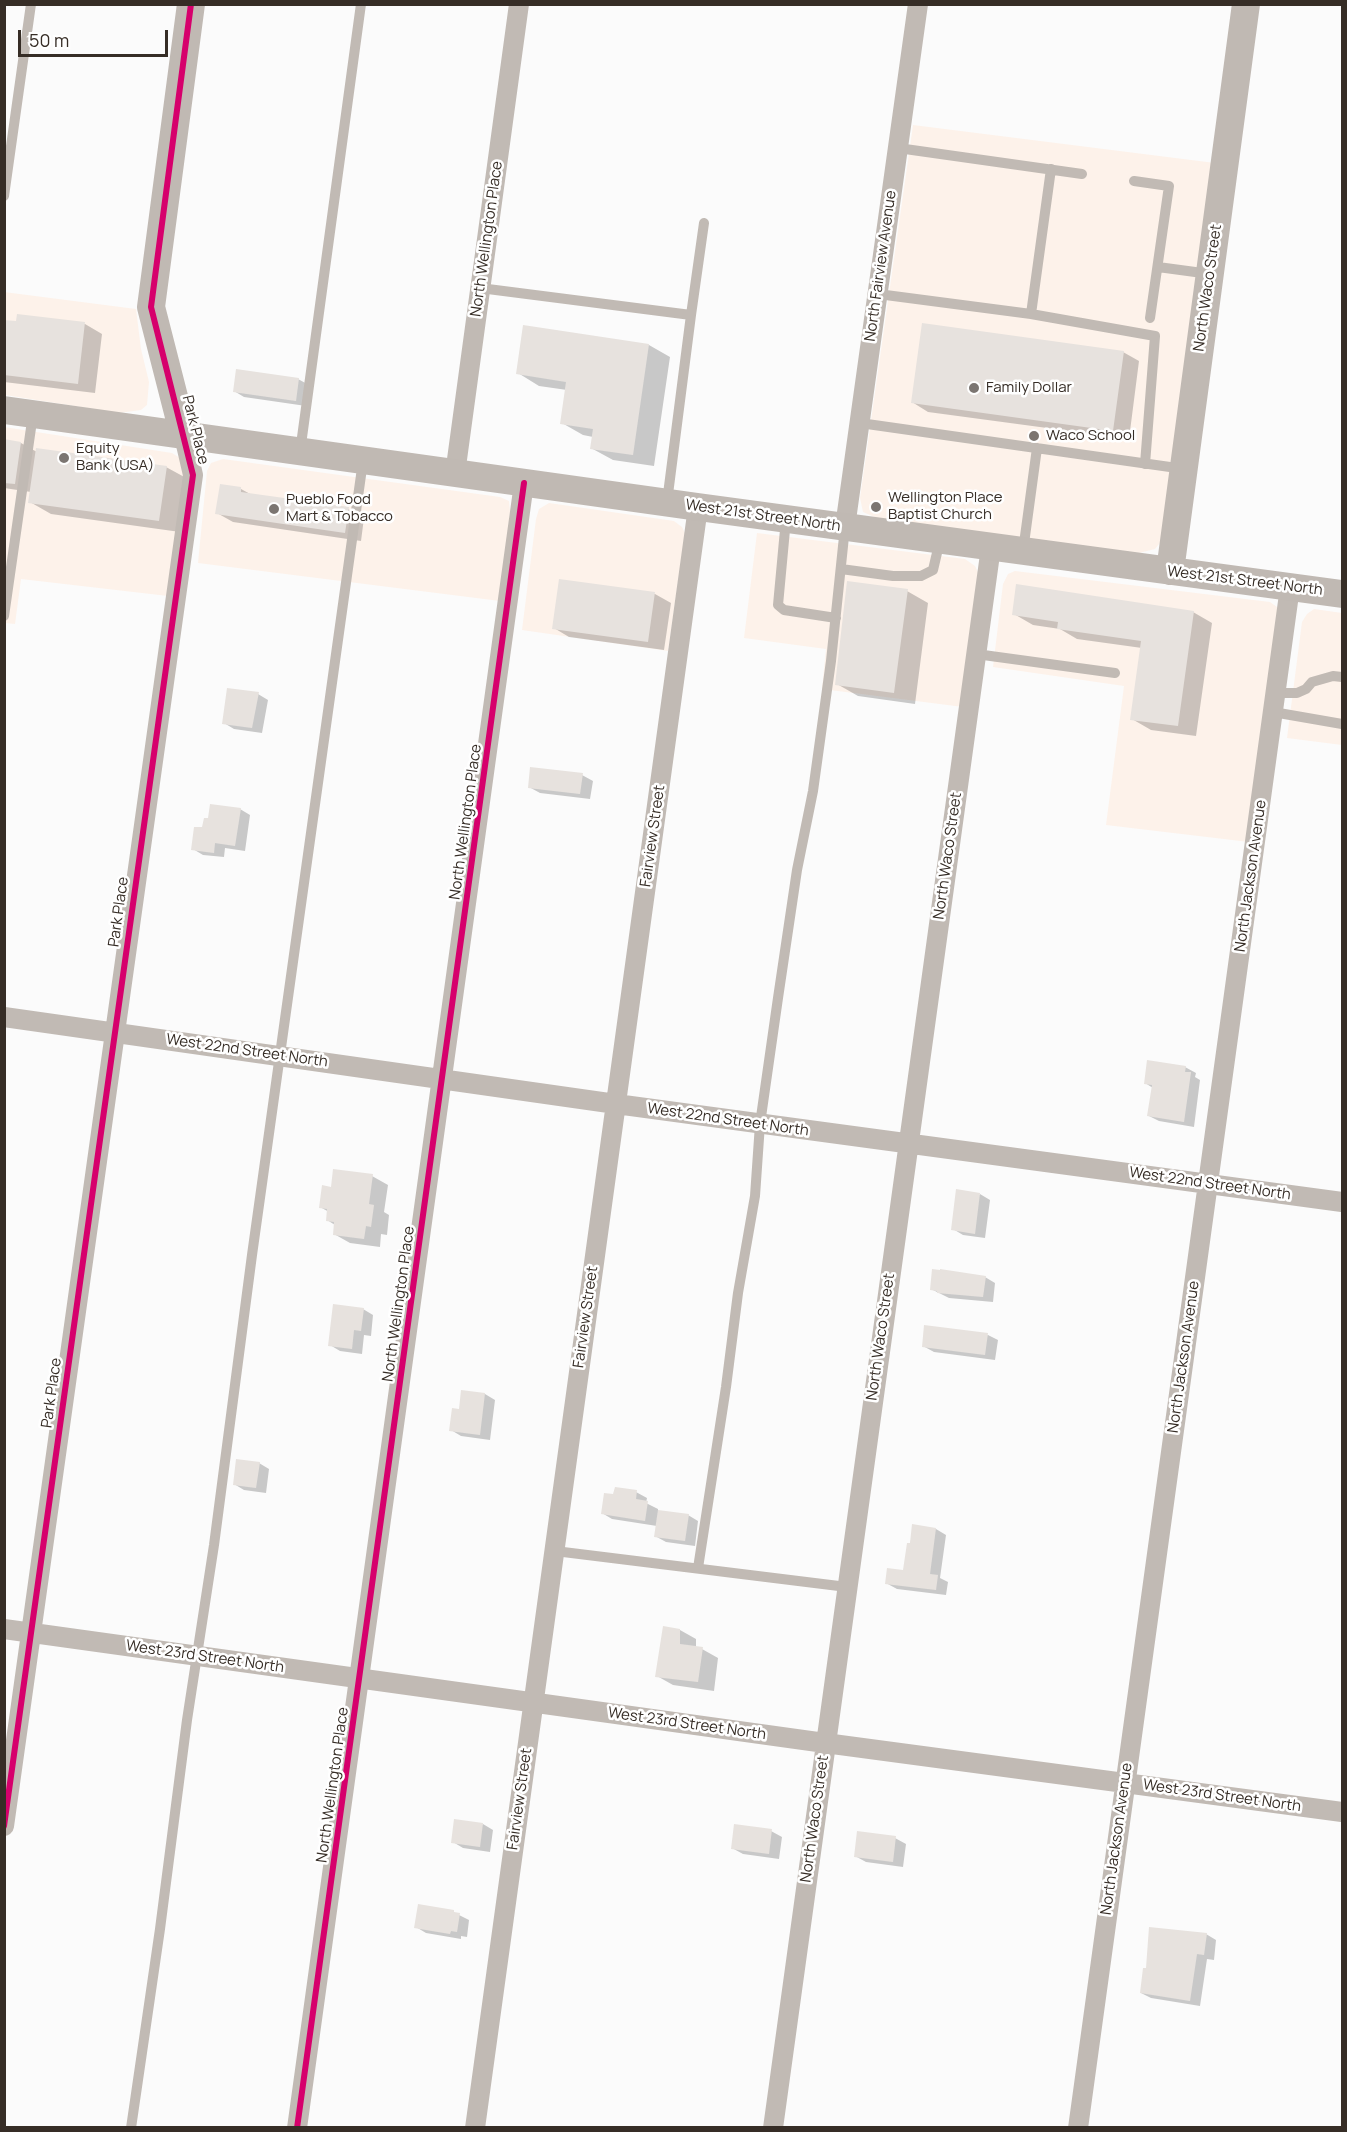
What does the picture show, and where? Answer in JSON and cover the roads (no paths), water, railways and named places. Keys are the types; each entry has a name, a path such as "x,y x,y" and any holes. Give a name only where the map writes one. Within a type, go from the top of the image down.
{"main road":[{"name":"Park Place","path":"184,436 151,307 191,4"},
{"name":"North Waco Street","path":"1170,571 1246,4"},
{"name":"West 21st Street North","path":"4,410 1023,552 1342,592"}],"street":[{"name":"North Wellington Place","path":"455,474 519,4"},
{"name":"North Fairview Avenue","path":"845,527 918,4"},
{"name":"Park Place","path":"4,1826 193,475 184,436"},
{"name":"North Wellington Place","path":"297,2127 524,483"},
{"name":"Fairview Street","path":"475,2127 698,507"},
{"name":"North Waco Street","path":"773,2127 991,547"},
{"name":"North Jackson Avenue","path":"1077,2127 1290,587"},
{"name":"West 22nd Street North","path":"4,1017 760,1124 1342,1202"},
{"name":"West 23rd Street North","path":"4,1629 1342,1812"}],"lane":[{"path":"4,196 31,4"},
{"path":"300,452 361,4"},
{"path":"898,148 1082,174"},
{"path":"1031,314 1052,169"},
{"path":"1134,181 1169,186 1150,318"},
{"path":"667,503 704,223"},
{"path":"1158,267 1210,274"},
{"path":"480,288 691,315"},
{"path":"878,294 1031,314 1155,336 1145,464"},
{"path":"4,616 33,414"},
{"path":"860,423 1184,470"},
{"path":"1023,552 1037,448"},
{"path":"131,2127 214,1545 363,461"},
{"path":"786,519 778,605 784,610 836,618"},
{"path":"698,1568 738,1293 755,1196 760,1124 797,870 813,791 836,618 845,527"},
{"path":"840,569 893,576 921,576 933,570 940,540"},
{"path":"976,654 1115,673"},
{"path":"1274,703 1297,693 1312,682 1333,676 1342,677"},
{"path":"1274,703 1342,724"},
{"path":"555,1551 847,1587"}],"place":[{"name":"Family Dollar","path":"974,388"},
{"name":"Waco School","path":"1034,436"},
{"name":"Equity Bank (USA)","path":"64,458"},
{"name":"Wellington Place Baptist Church","path":"876,507"},
{"name":"Pueblo Food Mart & Tobacco","path":"274,509"}]}
